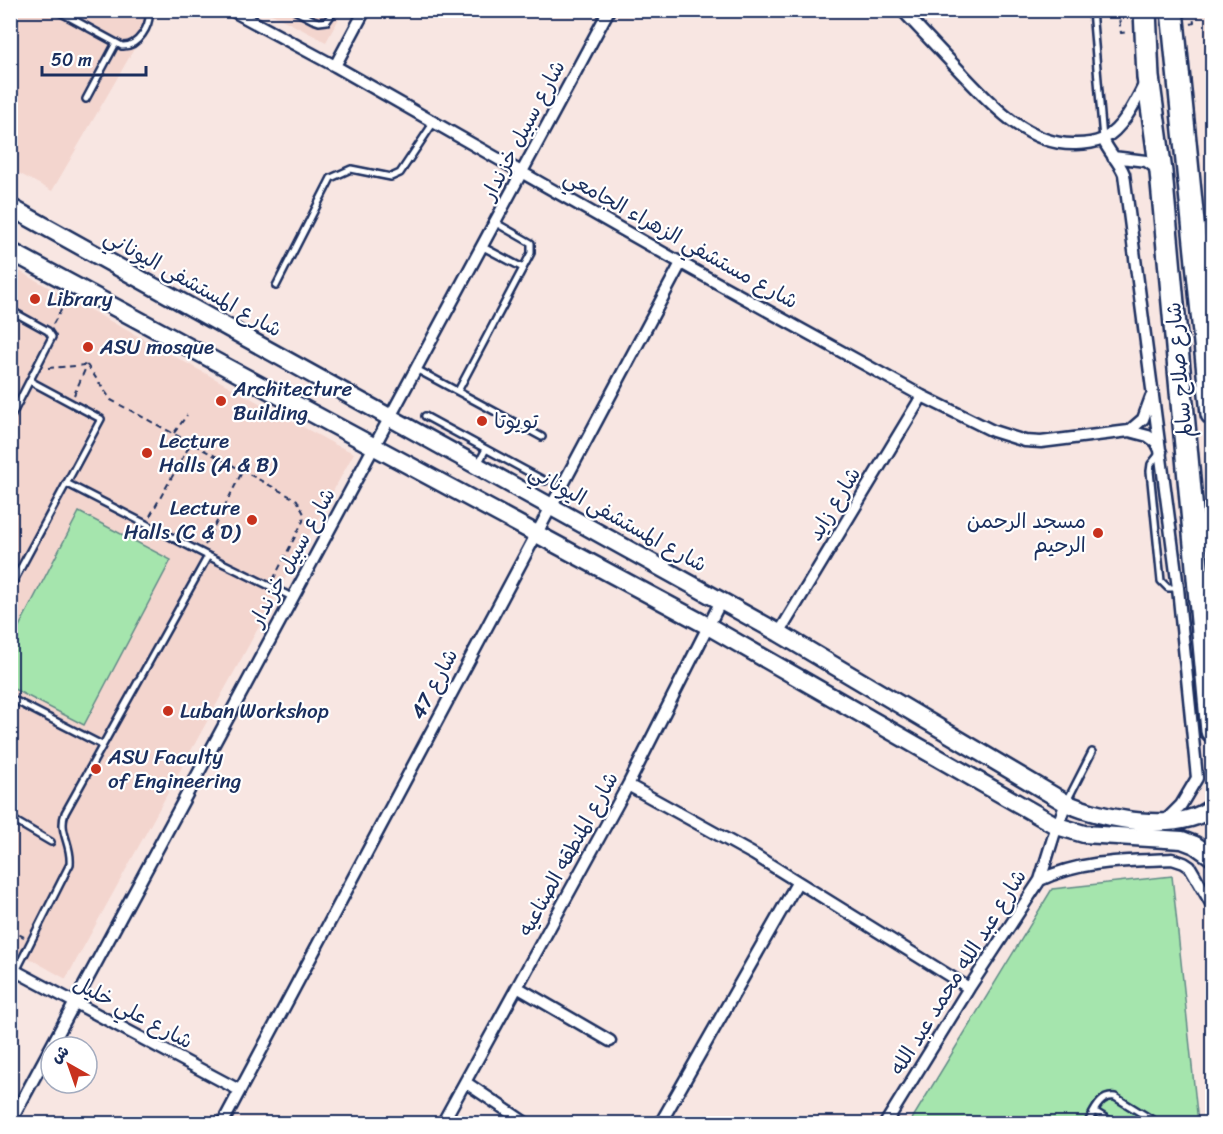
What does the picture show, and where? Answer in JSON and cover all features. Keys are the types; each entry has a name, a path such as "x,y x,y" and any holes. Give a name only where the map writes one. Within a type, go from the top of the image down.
{"highway":[{"name":"شارع صلاح سالم","path":"1145,10 1148,77 1161,172 1212,731"},
{"name":"شارع صلاح سالم","path":"1172,10 1212,414"}],"street":[{"name":"شارع مستشفي الزهراء الجامعي","path":"231,10 335,66 681,263 922,396 993,431 1025,441 1041,442 1129,431 1148,436 1156,442 1161,452"},
{"path":"335,66 365,10"},
{"name":"شارع سبيل خزندار","path":"10,1123 391,419 609,10"},
{"path":"902,10 978,90 1015,124 1039,137 1063,145 1088,144 1103,139 1128,113 1148,77"},
{"path":"1103,139 1124,174 1178,588 1197,778 1181,806 1164,822"},
{"path":"1113,157 1146,161 1161,172"},
{"name":"شارع المستشفى اليوناني","path":"10,207 779,633 1066,804 1106,817 1164,822 1185,821 1212,807"},
{"path":"10,251 708,626 1057,826 1084,834 1182,840 1195,845 1212,857"},
{"name":"شارع 47","path":"222,1124 238,1090 681,263"},
{"path":"1129,431 1143,419 1151,393"},
{"name":"شارع زايد","path":"779,633 922,396"},
{"name":"شارع المنطقه الصناعيه","path":"442,1124 628,785 721,601"},
{"path":"628,785 706,827 969,988"},
{"name":"شارع عبد الله محمد عبد الله","path":"885,1124 969,988 1040,880 1066,804"},
{"path":"1040,880 1084,865 1172,859 1190,867 1212,905"},
{"path":"660,1124 797,883"},
{"name":"شارع علي خليل","path":"13,969 238,1090"},
{"path":"517,987 610,1041"},
{"path":"465,1082 527,1124"}],"lane":[{"path":"56,10 116,43 128,47 134,44 149,20 149,10"},
{"path":"294,10 319,22 327,21 335,10"},
{"path":"1092,10 1103,139"},
{"path":"86,99 116,43"},
{"path":"276,286 331,178 351,169 391,177 400,173 434,122"},
{"path":"458,390 531,253 531,243 496,223"},
{"path":"483,247 523,268"},
{"path":"10,310 51,334 51,340 37,369 13,408 10,419"},
{"path":"416,369 542,437"},
{"path":"10,588 101,419 30,381"},
{"path":"425,416 545,481"},
{"path":"477,466 486,449"},
{"path":"1161,452 1151,464 1150,471 1161,581 1168,588 1178,588"},
{"path":"66,483 293,597"},
{"path":"13,969 32,941 70,864 70,848 62,828 65,813 208,556"},
{"path":"10,698 102,745"},
{"path":"1066,804 1092,752"},
{"path":"10,818 51,842"},
{"path":"1087,1124 1104,1098 1115,1097 1159,1124"},
{"path":"1094,1111 1115,1124"}],"path":[{"path":"1118,10 1121,33"},
{"path":"1192,10 1194,24"},
{"path":"54,322 68,297"},
{"path":"37,369 87,365"},
{"path":"71,403 87,365"},
{"path":"87,365 111,400 297,500 304,514 303,521 270,585"},
{"path":"174,433 187,415"},
{"path":"146,524 191,442"},
{"path":"201,552 243,470"},
{"path":"10,930 32,941"}],"shaded area":[{"path":"10,11 156,11 52,191 11,169"},
{"path":"266,11 343,11 326,42"},
{"name":"ASU Faculty of Engineering","path":"10,266 354,453 66,979 11,948"}],"green space":[{"path":"79,512 171,560 84,725 10,687 11,642"},
{"path":"1172,876 1198,1123 909,1124 1052,889"}],"place":[{"name":"Library","path":"35,299"},
{"name":"ASU mosque","path":"88,347"},
{"name":"Architecture Building","path":"221,401"},
{"name":"تويوتا","path":"482,421"},
{"name":"Lecture Halls (A & B)","path":"147,453"},
{"name":"Lecture Halls (C & D)","path":"252,520"},
{"name":"مسجد الرحمن الرحيم","path":"1098,533"},
{"name":"Luban Workshop","path":"168,711"},
{"name":"ASU Faculty of Engineering","path":"96,769"}]}
